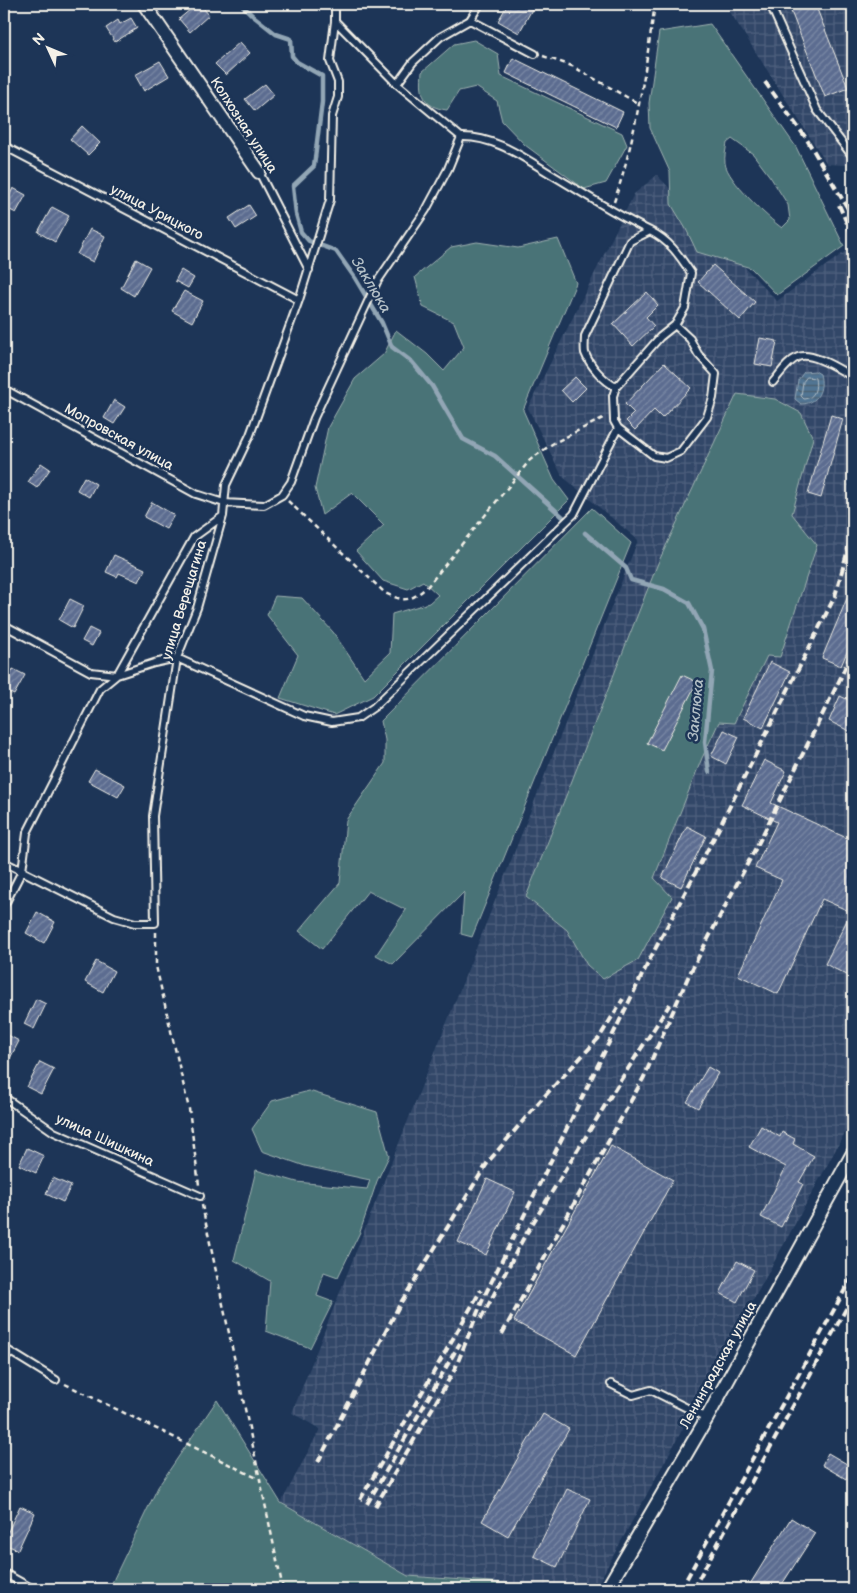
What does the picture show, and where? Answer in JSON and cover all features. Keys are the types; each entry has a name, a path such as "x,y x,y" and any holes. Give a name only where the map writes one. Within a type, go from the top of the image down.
{"street":[{"name":"Колхозная улица","path":"144,4 259,172"},
{"name":"Ленинградская улица","path":"607,1589 706,1418 853,1153"}],"lane":[{"name":"улица Верещагина","path":"155,923 153,816 177,658 197,608 223,516 226,485 250,435 299,300 330,200 332,116 338,97 338,82 330,61 335,4"},
{"path":"397,84 413,62 440,37 470,20 480,4"},
{"path":"770,4 817,110 853,157"},
{"path":"470,20 535,54"},
{"path":"335,21 397,84 461,137 489,140 511,150 611,210 664,238 678,253 691,273 685,308 675,325 660,337 616,387 613,396 614,421 618,428 654,456 666,458 681,451 707,417 713,398 716,374 698,354 690,339 675,325"},
{"path":"853,54 853,62"},
{"path":"282,494 291,482 314,418 377,282 426,210 448,169 461,137"},
{"name":"улица Урицкого","path":"4,146 299,300"},
{"name":"Колхозная улица","path":"259,172 308,270"},
{"path":"616,387 607,382 585,352 585,336 630,241 650,231"},
{"path":"773,382 799,356 814,356 853,377"},
{"name":"Мопровская улица","path":"4,389 196,494 224,503 264,505 282,494"},
{"path":"4,625 91,672 116,675 154,662 177,658 304,716 332,722 358,718 374,707 574,514 618,428"},
{"path":"4,906 22,871 27,833 100,689 116,675 194,537 223,516"},
{"path":"4,862 114,917 135,924 155,923"},
{"name":"улица Шишкина","path":"4,1097 54,1132 200,1196"},
{"path":"4,1348 56,1380"},
{"path":"611,1384 633,1394 651,1390 706,1418"},
{"path":"4,1573 33,1589"}],"path":[{"path":"611,210 626,166 640,104 655,4"},
{"path":"535,54 572,66 640,104"},
{"path":"282,494 385,593 398,599 413,599 428,587 530,460 552,444 614,413"},
{"path":"155,923 156,966 189,1109 200,1196 283,1589"},
{"path":"56,1380 259,1479"}],"shaded area":[{"path":"725,4 853,4 853,165 827,164"},
{"path":"657,175 777,301 853,246 853,1118 595,1589 408,1576 281,1503 320,1429 292,1413 638,540 562,476 528,408 634,194"}],"green space":[{"path":"710,24 796,147 844,246 777,295 751,268 697,252 671,204 670,172 650,128 649,103 659,32","holes":["732,139 753,154 788,205 790,220 782,228 749,198 727,170 725,153 727,143"]},
{"path":"474,40 498,54 501,76 622,133 627,145 606,183 584,189 525,145 502,121 497,101 476,87 459,91 447,110 432,106 424,98 422,92 422,72 454,44"},
{"path":"558,239 576,283 523,410 554,480 569,500 373,696 334,715 280,698 298,655 267,615 275,596 302,598 333,632 364,678 390,653 392,614 429,603 438,595 423,581 408,589 383,581 356,551 384,525 352,493 322,515 315,488 328,427 355,379 384,354 396,330 427,354 444,371 464,347 454,322 423,307 415,277 451,247 477,242 518,248"},
{"path":"737,394 775,399 801,413 813,438 792,514 817,545 780,657 767,656 734,723 719,722 702,758 654,878 672,897 638,960 603,979 587,965 567,930 526,897 658,563"},
{"path":"592,508 631,543 472,937 461,934 464,892 393,964 376,955 406,910 368,891 322,949 299,931 340,883 346,820 385,763 385,740 381,721"},
{"path":"309,1091 377,1112 389,1156 377,1181 360,1232 338,1277 324,1272 317,1296 333,1302 310,1348 266,1331 270,1281 234,1260 256,1170 297,1182 367,1189 370,1180 305,1166 262,1151 252,1129 272,1101"},
{"path":"217,1400 281,1503 408,1576 587,1589 109,1589 158,1487"}],"water":[{"path":"815,371 820,374 821,380 818,395 812,401 801,404 795,399 798,380 804,372"}],"building":[{"path":"197,4 200,4 209,15 190,32 179,19"},
{"path":"508,4 535,4 519,33 498,21"},
{"path":"788,4 815,4 848,88 825,97"},
{"path":"131,18 137,28 115,42 106,28 118,20 120,24"},
{"path":"240,42 250,53 226,75 215,64"},
{"path":"513,58 623,112 616,127 506,73"},
{"path":"160,61 169,76 144,91 135,75"},
{"path":"265,84 274,95 255,111 245,99"},
{"path":"82,126 100,143 88,155 70,139"},
{"path":"13,188 26,195 16,213 4,207"},
{"path":"249,205 256,216 236,229 229,218"},
{"path":"52,207 69,216 55,242 38,232"},
{"path":"90,229 105,236 93,262 77,254"},
{"path":"136,259 150,267 134,296 121,288"},
{"path":"713,265 755,302 740,320 698,282"},
{"path":"181,270 194,278 188,288 175,281"},
{"path":"184,291 203,301 192,322 172,311"},
{"path":"647,292 658,305 646,317 654,326 633,346 613,324"},
{"path":"760,338 777,341 772,367 755,364"},
{"path":"664,363 691,388 662,418 654,410 635,430 626,421 634,413 625,404"},
{"path":"575,377 586,388 572,402 561,390"},
{"path":"114,400 125,407 114,424 104,418"},
{"path":"831,415 843,419 821,498 808,494"},
{"path":"41,463 50,469 37,488 28,482"},
{"path":"84,477 96,484 89,497 77,490"},
{"path":"152,502 174,515 166,529 144,517"},
{"path":"114,555 145,569 139,582 119,573 117,577 106,572"},
{"path":"853,584 853,638 841,666 822,658"},
{"path":"70,599 84,606 73,628 59,620"},
{"path":"89,628 99,633 92,646 82,641"},
{"path":"770,662 790,672 763,728 743,718"},
{"path":"13,669 25,675 14,695 4,690"},
{"path":"682,675 697,682 662,750 647,743"},
{"path":"840,696 853,702 853,733 829,721"},
{"path":"724,730 739,737 726,764 711,756"},
{"path":"764,760 786,771 771,803 853,841 853,978 825,964 851,912 822,899 778,994 738,975 782,880 755,868 777,822 742,805"},
{"path":"95,769 125,785 118,797 88,781"},
{"path":"687,826 706,836 681,887 662,878"},
{"path":"37,912 55,922 44,943 26,933"},
{"path":"96,961 114,971 103,992 85,982"},
{"path":"36,999 46,1004 34,1029 24,1024"},
{"path":"4,1033 19,1041 4,1070"},
{"path":"40,1062 54,1069 41,1094 27,1087"},
{"path":"708,1067 718,1073 698,1108 687,1102"},
{"path":"761,1126 780,1137 782,1132 795,1139 793,1144 814,1156 799,1182 803,1184 781,1227 761,1217 786,1167 749,1147"},
{"path":"611,1146 673,1180 576,1355 514,1321"},
{"path":"27,1148 44,1156 36,1173 19,1165"},
{"path":"53,1178 71,1186 63,1202 46,1194"},
{"path":"487,1179 515,1192 486,1255 458,1242"},
{"path":"737,1261 754,1270 737,1302 720,1293"},
{"path":"543,1414 569,1429 508,1536 482,1521"},
{"path":"828,1453 852,1467 846,1479 822,1465"},
{"path":"567,1489 590,1499 557,1567 534,1556"},
{"path":"20,1506 35,1513 18,1550 4,1544 4,1540"},
{"path":"791,1518 815,1533 779,1589 747,1589"}],"waterway":[{"name":"Заклюка","path":"241,4 276,34 291,39 292,56 297,62 322,76 322,102 314,166 293,186 296,214 301,232 309,241 336,251 382,323 392,347 412,362 432,386 463,439 495,456 563,517"},
{"name":"Заклюка","path":"585,533 626,568 631,580 664,589 689,603 703,629 712,671 705,742 709,772"}],"railway":[{"path":"765,82 806,138 853,217"},
{"path":"839,205 853,237"},
{"path":"375,1507 455,1369 483,1299 652,955 718,830 835,596 853,531"},
{"path":"502,1334 644,1077 689,975 761,838 853,649"},
{"path":"318,1462 400,1304 488,1162 539,1102 599,1038 623,999"},
{"path":"481,1319 523,1239 620,1081 670,1004"},
{"path":"681,1589 853,1275"},
{"path":"360,1500 481,1290"},
{"path":"693,1589 853,1296"},
{"path":"367,1504 460,1343"}]}
